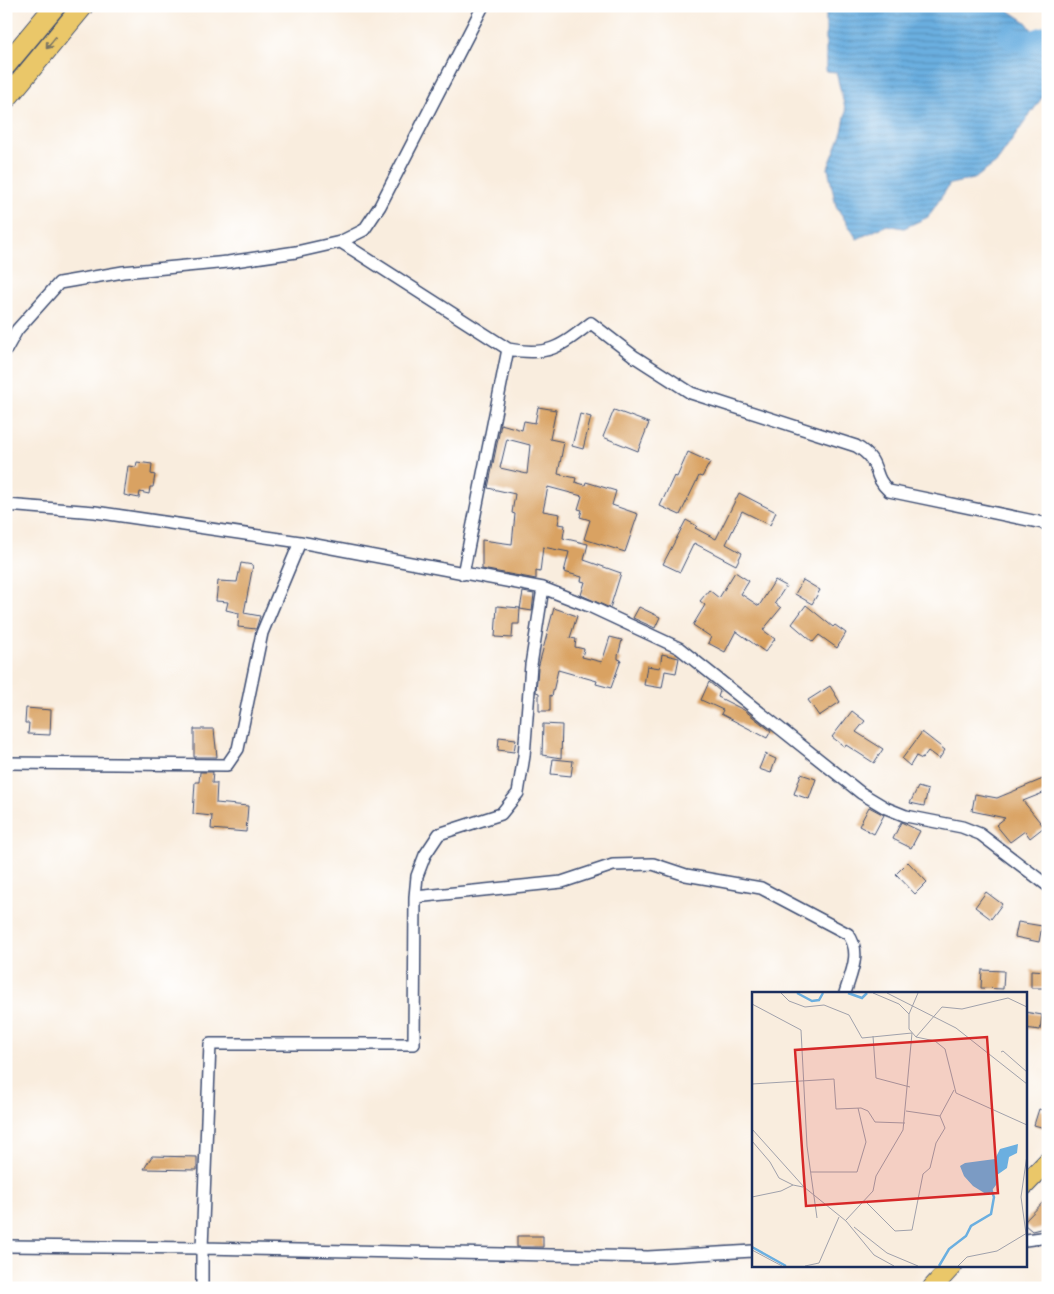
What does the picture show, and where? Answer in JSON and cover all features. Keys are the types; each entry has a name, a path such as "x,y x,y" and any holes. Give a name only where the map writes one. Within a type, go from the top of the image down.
{"highway":[{"path":"6,65 55,6"},
{"path":"6,99 83,6"},
{"path":"1026,1185 1048,1161"},
{"path":"932,1288 951,1266"}],"street":[{"path":"6,350 17,330 59,283 123,272 228,262 296,252 341,242 364,230 380,206 483,6"},
{"path":"341,242 508,349 526,352 553,350 591,323 635,357 691,393 856,446 870,454 875,463 880,483 889,491 1048,524"},
{"path":"463,574 508,349"},
{"path":"6,505 95,512 300,542 543,588 589,606 679,648 870,798 886,808 906,816 962,827 980,834 1048,886"},
{"path":"6,763 227,765 238,749 262,633 300,542"},
{"path":"202,1288 210,1044 414,1044 415,897 417,876 425,855 439,834 501,814 518,792 524,756 531,665 543,588"},
{"path":"415,897 562,882 613,865 653,864 686,875 761,888 848,934 855,943 856,953 845,992"},
{"path":"1026,1240 1048,1237"},
{"path":"6,1246 648,1257 752,1251"}],"water":[{"path":"826,6 1002,6 1026,22 1048,51 1048,89 996,163 974,179 950,184 928,217 904,228 887,225 857,239 836,206 828,168 842,132 846,112 836,72 826,71"}],"building":[{"path":"538,407 556,410 550,439 564,442 558,474 576,478 575,482 585,485 586,482 616,491 612,505 638,514 625,552 584,539 590,520 580,517 582,510 578,509 582,496 548,487 543,511 560,514 558,524 565,525 563,538 588,544 584,560 621,573 610,608 581,595 585,582 581,581 582,577 564,572 569,552 543,547 540,572 536,571 536,579 482,569 482,540 512,544 515,514 512,513 515,494 488,488 501,424 522,430 524,421 535,423","holes":["507,439 530,445 527,474 500,468"]},
{"path":"614,410 649,423 638,451 603,437"},
{"path":"580,414 591,417 583,449 572,446"},
{"path":"688,452 710,462 702,477 699,476 680,515 660,506 674,476 677,477"},
{"path":"137,462 152,464 151,474 155,475 153,487 150,487 149,494 140,492 139,498 124,495 128,466 136,467"},
{"path":"739,493 776,512 770,525 742,511 726,544 742,553 736,565 694,543 680,572 663,564 686,520 697,526 695,528 716,539"},
{"path":"241,563 253,565 244,613 260,616 256,629 238,627 239,613 226,610 228,602 216,601 218,581 237,582"},
{"path":"735,572 749,581 741,594 759,606 775,580 786,586 775,603 781,608 763,630 775,639 765,652 736,631 725,652 708,643 711,637 693,625 705,605 700,601 709,590 719,598"},
{"path":"803,580 820,590 812,604 795,594"},
{"path":"523,592 534,594 532,611 520,609"},
{"path":"806,605 833,627 835,625 846,633 837,648 819,635 813,642 792,624"},
{"path":"497,606 520,608 519,624 513,624 512,638 495,637"},
{"path":"639,607 660,617 655,628 633,618"},
{"path":"554,608 577,616 570,638 576,639 575,647 584,649 582,657 602,662 610,637 622,640 618,656 618,659 621,660 611,688 596,684 597,681 558,670 552,696 550,695 550,711 539,711 539,693 536,692 538,668"},
{"path":"662,654 679,658 676,673 665,671 662,688 644,685 647,666 660,668"},
{"path":"709,682 720,691 718,697 744,710 771,731 767,738 721,714 723,710 701,700"},
{"path":"830,686 840,702 819,716 808,700"},
{"path":"26,708 51,710 50,735 28,734 29,723 25,723"},
{"path":"852,711 865,721 856,732 883,749 874,763 846,745 845,747 832,737"},
{"path":"543,724 562,725 561,758 542,755"},
{"path":"194,729 214,729 217,757 194,757"},
{"path":"922,732 945,750 939,759 928,751 922,759 916,756 910,766 902,759"},
{"path":"499,737 516,739 514,752 498,750"},
{"path":"765,754 776,759 771,773 759,769"},
{"path":"553,759 573,761 571,776 551,774"},
{"path":"200,772 213,772 212,783 217,783 216,803 248,806 246,832 211,829 212,816 193,814 195,782 199,782"},
{"path":"801,774 816,779 809,799 794,794"},
{"path":"1043,779 1048,791 1023,801 1044,827 1030,838 1025,831 1010,842 996,825 1005,818 972,811 975,794 997,798"},
{"path":"918,787 928,790 924,806 910,803"},
{"path":"869,807 884,815 874,834 859,826"},
{"path":"901,822 920,831 911,848 893,839"},
{"path":"908,862 927,882 915,894 896,874"},
{"path":"986,892 1002,904 991,919 975,907"},
{"path":"1018,922 1042,926 1039,942 1015,937"},
{"path":"982,970 1004,971 1003,989 981,988"},
{"path":"1031,970 1048,971 1048,988 1031,988"},
{"path":"1026,1012 1042,1015 1040,1030 1026,1028"},
{"path":"1039,1109 1048,1112 1048,1129 1034,1125"},
{"path":"152,1156 197,1157 197,1170 144,1169"},
{"path":"1048,1197 1048,1227 1032,1231 1026,1226 1026,1220"},
{"path":"517,1236 543,1236 543,1247 517,1247"}],"waterway":[{"path":"1009,37 1027,43 1048,36"}]}
